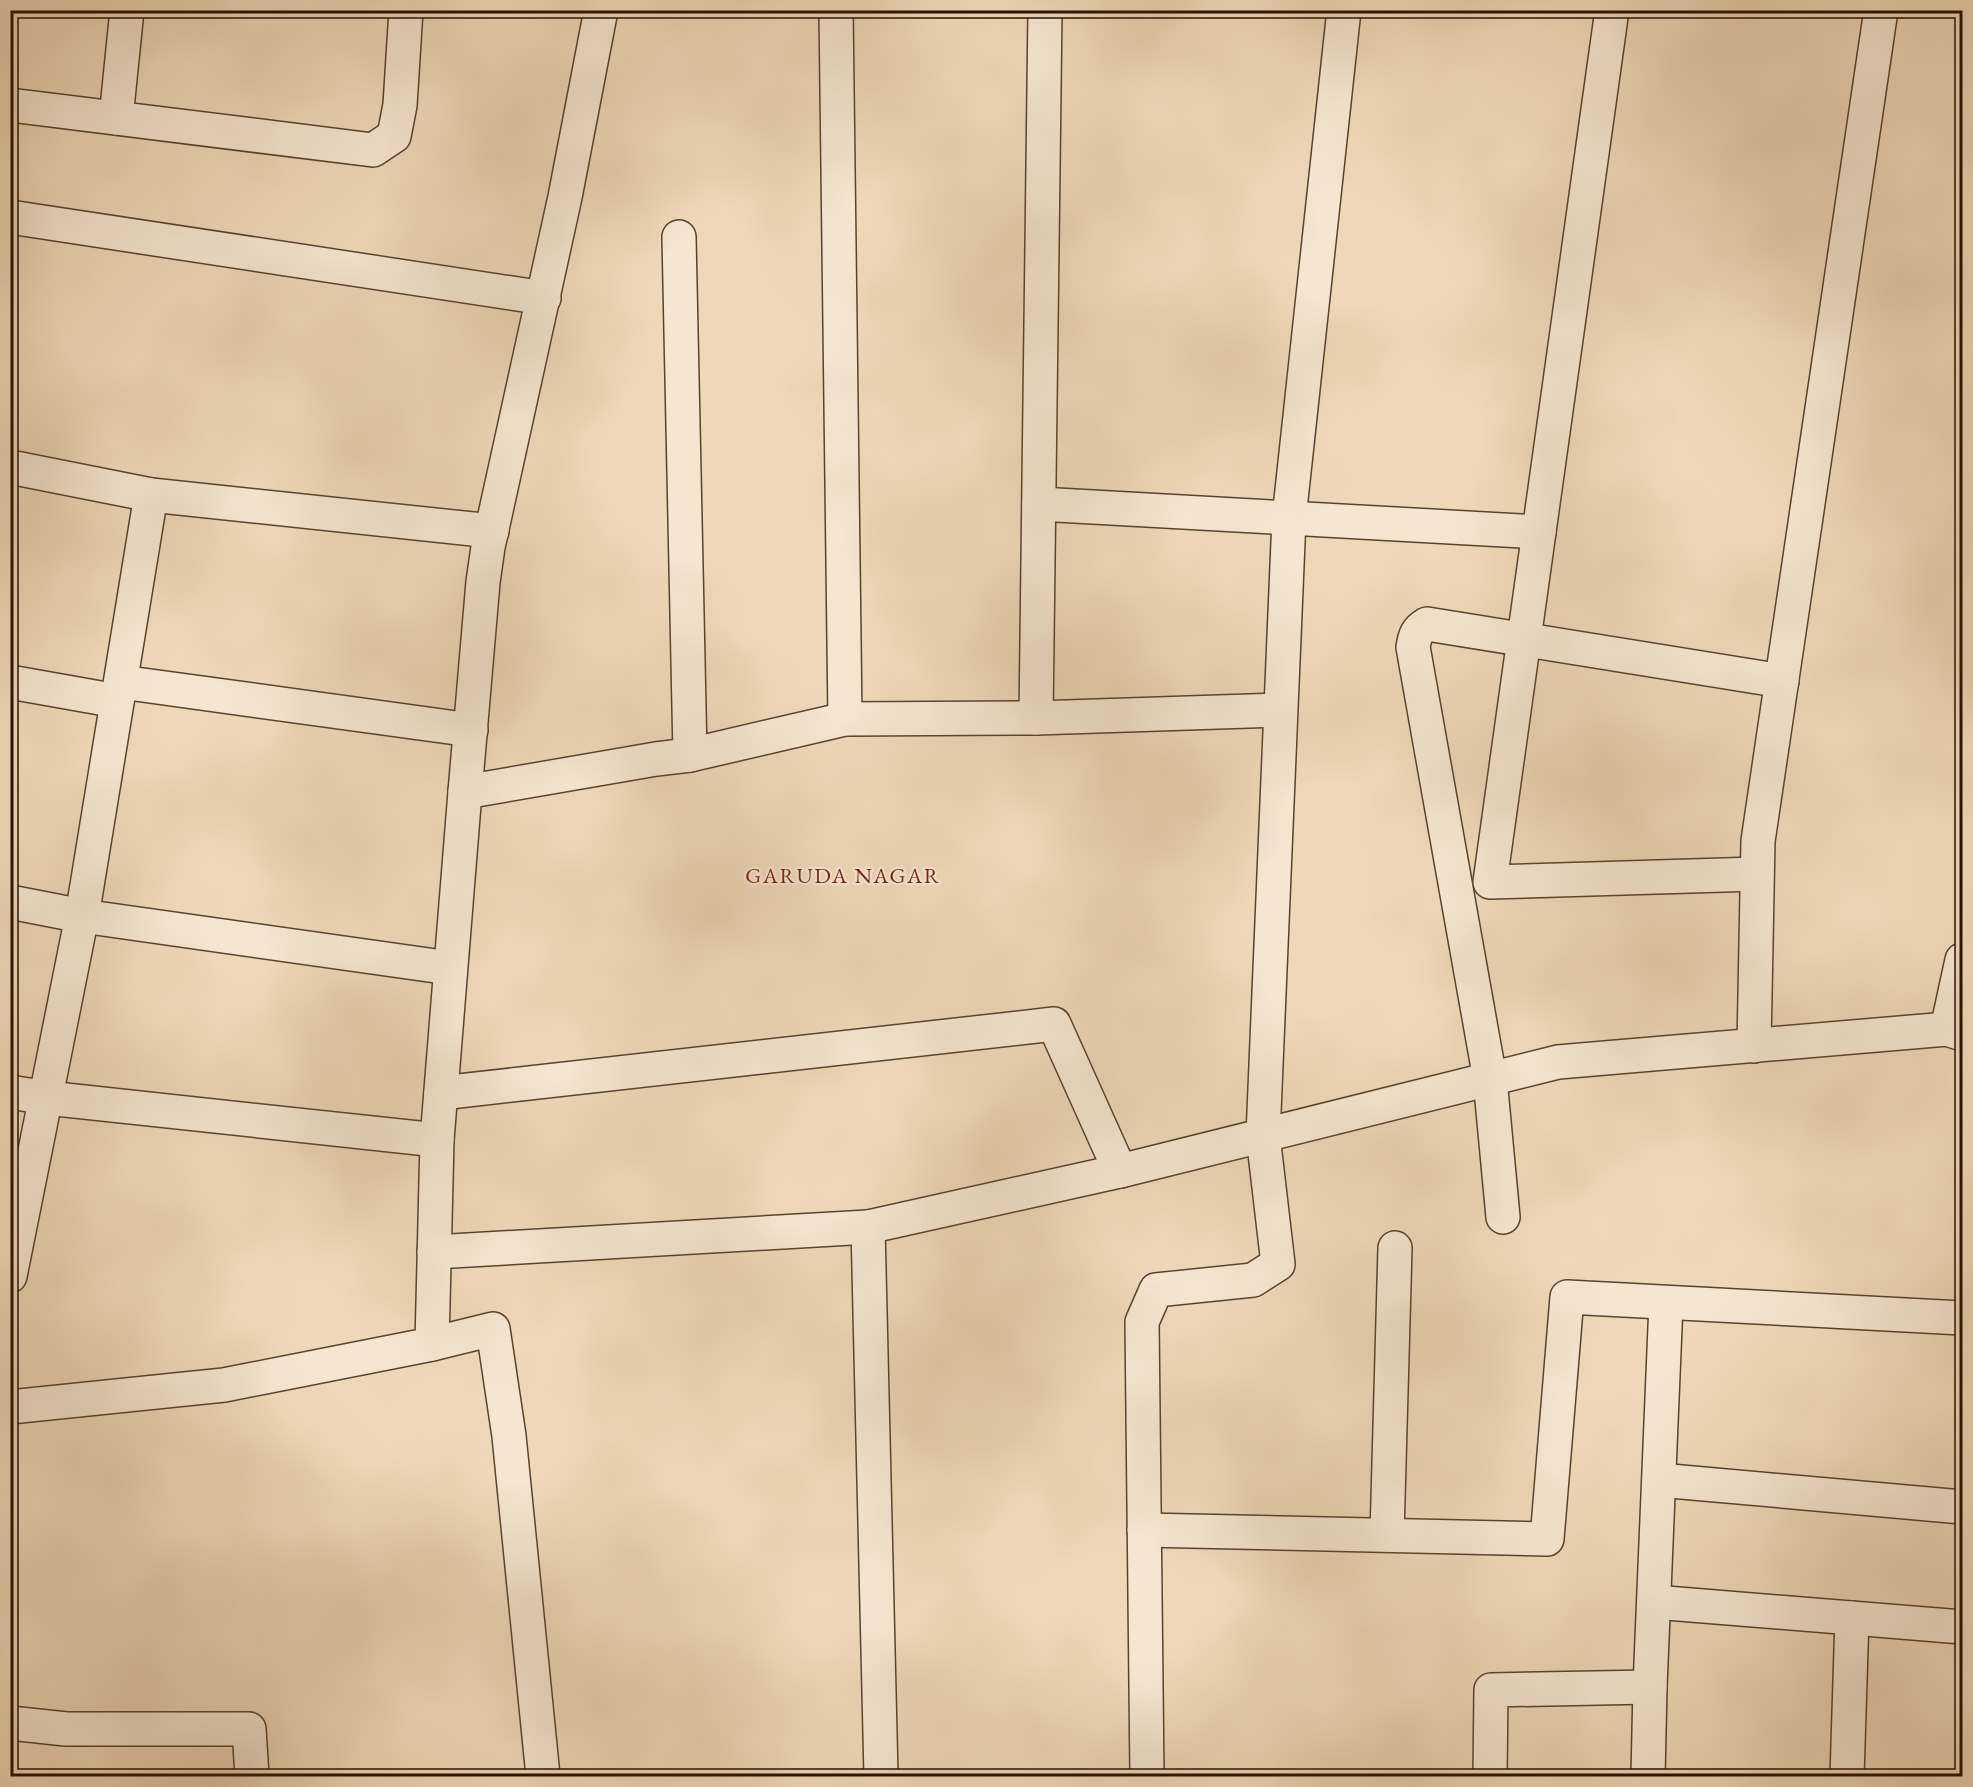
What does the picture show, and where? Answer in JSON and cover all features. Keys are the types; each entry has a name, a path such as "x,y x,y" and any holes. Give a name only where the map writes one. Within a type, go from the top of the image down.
{"street":[{"path":"116,118 127,10"},
{"path":"10,105 373,150 394,136 400,105 406,10"},
{"path":"432,1344 437,1140 483,582 492,531 565,198 601,10"},
{"path":"836,10 845,719"},
{"path":"1036,718 1045,10"},
{"path":"1147,1776 1143,1322 1156,1290 1253,1280 1278,1264 1263,1136 1289,518 1344,10"},
{"path":"1612,10 1490,882 1757,874"},
{"path":"1754,1046 1758,841 1881,10"},
{"path":"10,217 544,298"},
{"path":"679,237 690,755"},
{"path":"10,467 152,495 492,531"},
{"path":"10,1276 82,916 152,495"},
{"path":"1039,504 1539,532"},
{"path":"1503,1216 1490,1079 1413,647 1414,635 1427,624 1782,681"},
{"path":"10,681 471,730"},
{"path":"465,792 690,755 845,719 1036,718 1280,710"},
{"path":"10,902 82,916 450,968"},
{"path":"434,1252 868,1227 1120,1171 1558,1062 1955,1031 1962,960"},
{"path":"441,1093 1054,1024 1120,1171"},
{"path":"10,1092 47,1098 437,1140"},
{"path":"868,1227 881,1776"},
{"path":"1387,1535 1395,1248"},
{"path":"1144,1530 1547,1539 1568,1297 1962,1318"},
{"path":"1648,1776 1666,1303"},
{"path":"10,1407 224,1385 432,1344 494,1329 509,1436 543,1776"},
{"path":"1659,1480 1962,1507"},
{"path":"1653,1602 1962,1627"},
{"path":"1847,1776 1852,1618"},
{"path":"1490,1776 1491,1690 1650,1687"},
{"path":"10,1723 66,1729 249,1729 252,1776"}],"district":[{"name":"GARUDA NAGAR","path":"843,875"}]}
